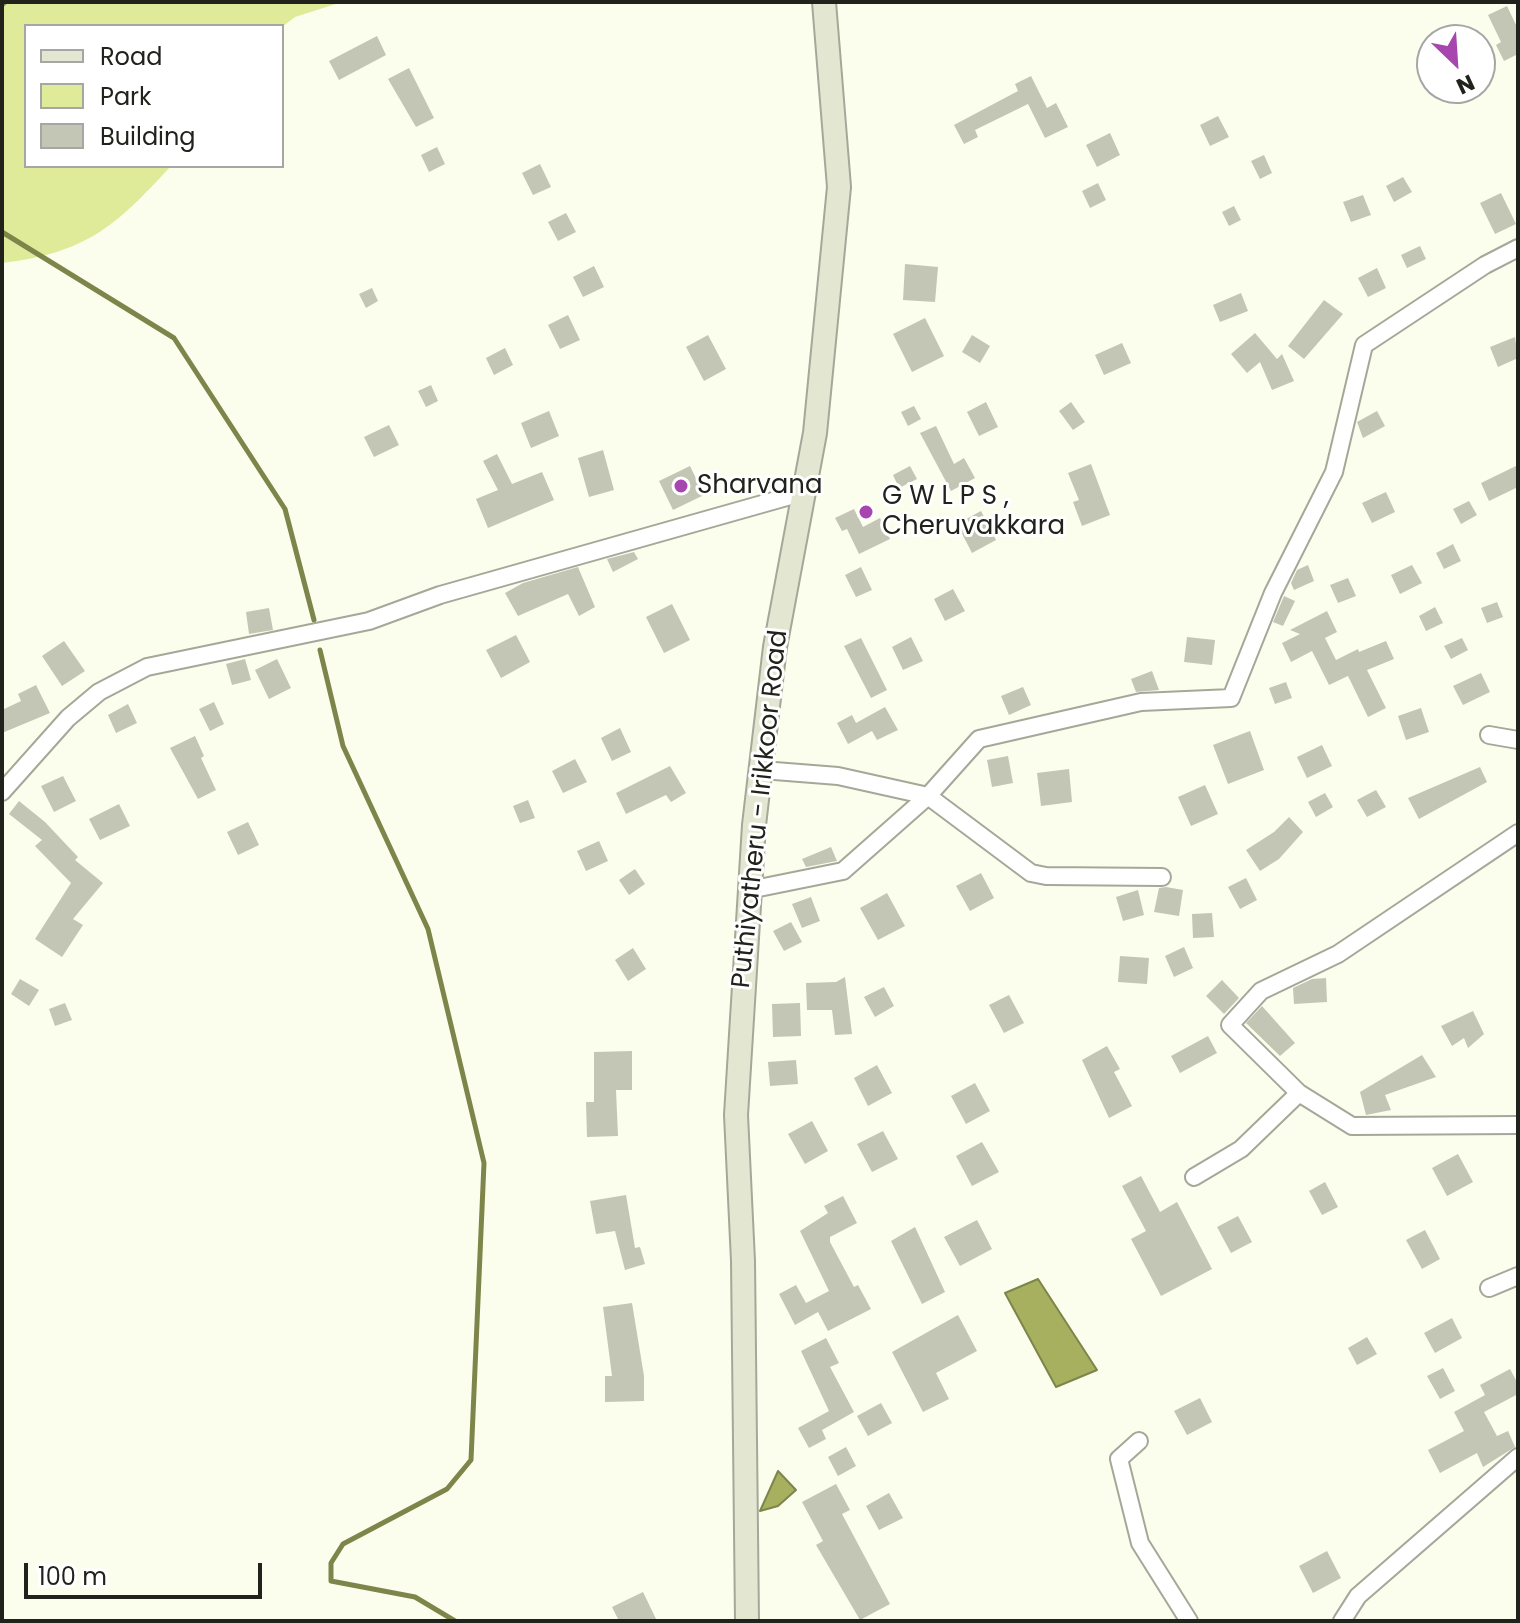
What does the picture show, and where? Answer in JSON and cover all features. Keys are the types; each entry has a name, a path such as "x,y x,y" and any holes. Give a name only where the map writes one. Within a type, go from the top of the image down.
{"main road":[{"name":"Puthiyatheru - Irikkoor Road","path":"747,1621 743,1261 736,1115 749,890 775,647 801,493 815,433 839,187 824,2"}],"street":[{"path":"749,890 843,871 928,796 979,739 1141,702 1231,698 1273,593 1334,472 1364,345 1485,265 1518,248"},
{"path":"2,792 68,718 99,692 147,667 369,621 440,595 801,493"},
{"path":"1489,735 1518,740"},
{"path":"762,770 838,776 928,796 1031,873 1162,877"},
{"path":"1518,833 1338,954 1261,991 1230,1025 1299,1093 1352,1126 1518,1125"},
{"path":"1194,1177 1241,1149 1299,1093"},
{"path":"1489,1288 1518,1276"},
{"path":"1139,1441 1119,1459 1140,1543 1189,1621"},
{"path":"1342,1621 1358,1596 1518,1457"}],"green space":[{"path":"2,2 342,2 295,17 284,25 24,24 24,168 169,168 133,205 97,234 56,252 2,263"}],"shaded area":[{"path":"1038,1279 1097,1370 1056,1387 1005,1293"},
{"path":"778,1471 796,1490 778,1506 760,1511"}],"building":[{"path":"1507,6 1518,29 1518,54 1504,61 1496,45 1501,42 1496,24 1492,24 1488,15"},
{"path":"377,36 386,55 339,80 329,61"},
{"path":"409,68 434,118 416,127 388,79"},
{"path":"1031,76 1047,108 1056,103 1068,127 1045,138 1028,104 975,130 978,137 964,144 954,125 1018,91 1015,84"},
{"path":"1218,116 1229,137 1210,146 1200,125"},
{"path":"1110,133 1120,155 1097,167 1086,145"},
{"path":"437,147 445,164 429,172 421,155"},
{"path":"1264,155 1272,173 1260,179 1251,161"},
{"path":"540,164 551,187 533,195 522,173"},
{"path":"1403,177 1412,192 1394,202 1386,186"},
{"path":"1098,183 1106,200 1090,208 1082,191"},
{"path":"1501,193 1516,224 1495,234 1480,203"},
{"path":"1363,195 1371,215 1351,222 1343,202"},
{"path":"1234,206 1241,220 1229,226 1222,212"},
{"path":"566,213 576,232 558,241 548,222"},
{"path":"1420,246 1426,259 1407,268 1401,255"},
{"path":"905,264 938,267 935,302 903,300"},
{"path":"594,266 604,287 583,297 573,277"},
{"path":"1377,268 1386,288 1368,297 1358,278"},
{"path":"372,288 378,301 366,308 359,294"},
{"path":"1241,293 1248,311 1220,322 1213,305"},
{"path":"1324,300 1343,314 1304,359 1288,346"},
{"path":"568,315 580,340 560,349 548,325"},
{"path":"925,318 944,356 912,372 893,334"},
{"path":"1255,333 1277,359 1282,354 1294,381 1272,390 1260,362 1247,373 1231,354"},
{"path":"708,335 726,369 704,381 686,347"},
{"path":"972,335 990,346 980,363 962,352"},
{"path":"1515,337 1518,358 1498,367 1490,347"},
{"path":"1122,343 1131,363 1104,375 1095,355"},
{"path":"505,348 513,365 494,375 486,358"},
{"path":"431,385 438,401 426,407 418,391"},
{"path":"986,402 998,427 979,436 967,412"},
{"path":"1071,402 1085,422 1073,430 1059,411"},
{"path":"914,406 921,419 908,426 901,412"},
{"path":"549,411 559,436 531,448 521,423"},
{"path":"1377,411 1385,426 1363,438 1357,422"},
{"path":"389,425 399,445 374,457 364,437"},
{"path":"936,426 954,464 964,458 975,478 951,491 920,433"},
{"path":"603,450 614,490 589,497 578,458"},
{"path":"497,454 512,484 542,472 554,500 488,528 476,499 498,490 483,461"},
{"path":"1091,464 1110,515 1082,526 1073,502 1079,500 1068,473"},
{"path":"1518,465 1518,487 1489,501 1481,483"},
{"path":"690,466 704,495 673,510 659,481"},
{"path":"910,466 917,479 899,488 893,475"},
{"path":"1386,492 1395,512 1372,523 1362,503"},
{"path":"1469,501 1477,515 1461,524 1453,509"},
{"path":"854,509 863,527 880,518 890,539 859,554 847,529 842,531 835,518"},
{"path":"981,511 996,540 972,553 957,524"},
{"path":"1453,544 1461,561 1444,569 1436,553"},
{"path":"634,552 638,559 613,572 607,559"},
{"path":"1308,565 1314,581 1294,590 1291,583 1297,570"},
{"path":"1412,565 1422,583 1400,594 1391,575"},
{"path":"578,567 595,607 579,616 568,594 518,616 505,593 523,583"},
{"path":"861,567 872,590 856,597 845,575"},
{"path":"1348,578 1356,596 1338,603 1330,585"},
{"path":"953,589 965,611 945,621 934,599"},
{"path":"1284,596 1295,601 1283,626 1273,622"},
{"path":"1497,602 1503,617 1487,623 1481,608"},
{"path":"672,604 690,640 664,653 646,617"},
{"path":"1435,607 1443,623 1426,631 1419,616"},
{"path":"269,608 273,630 249,634 246,612"},
{"path":"1327,611 1337,632 1325,638 1336,660 1358,649 1359,652 1386,641 1394,659 1367,670 1386,708 1368,717 1348,676 1329,685 1312,651 1291,662 1282,643 1300,634 1290,630"},
{"path":"516,635 530,662 501,678 486,650"},
{"path":"911,637 923,661 903,670 892,647"},
{"path":"1187,637 1215,640 1212,665 1184,662"},
{"path":"861,638 887,690 871,698 844,646"},
{"path":"1462,638 1468,650 1451,659 1444,646"},
{"path":"64,641 85,671 62,686 42,656"},
{"path":"245,659 251,680 232,685 226,664"},
{"path":"277,659 291,688 269,699 255,670"},
{"path":"1152,671 1159,690 1136,692 1131,679"},
{"path":"1481,673 1490,692 1463,705 1453,686"},
{"path":"1286,682 1292,698 1275,704 1269,688"},
{"path":"36,685 50,713 2,733 2,710 21,701 18,694"},
{"path":"1023,687 1031,705 1009,715 1001,696"},
{"path":"214,702 224,724 210,731 199,709"},
{"path":"128,704 137,723 116,733 108,715"},
{"path":"885,707 898,730 877,740 872,731 848,744 837,723 852,715 856,723"},
{"path":"1421,708 1429,732 1406,740 1398,716"},
{"path":"620,728 631,752 612,761 601,738"},
{"path":"1250,731 1264,770 1228,784 1213,745"},
{"path":"195,736 216,790 198,799 170,748"},
{"path":"1322,745 1332,766 1307,778 1297,757"},
{"path":"1008,756 1013,783 992,787 987,760"},
{"path":"575,759 587,782 563,793 552,771"},
{"path":"670,766 686,793 671,802 666,795 626,814 616,793"},
{"path":"1480,767 1487,782 1419,819 1408,798"},
{"path":"1069,769 1072,802 1041,806 1037,773"},
{"path":"63,776 76,801 54,812 41,786"},
{"path":"1205,785 1218,814 1191,826 1178,797"},
{"path":"1376,790 1386,807 1367,817 1357,800"},
{"path":"1325,793 1333,807 1316,817 1308,802"},
{"path":"528,800 535,818 520,823 513,806"},
{"path":"19,801 45,822 78,857 75,860 103,883 73,919 83,925 62,957 35,939 71,883 35,846 42,840 9,814"},
{"path":"119,804 130,826 100,840 89,819"},
{"path":"1289,817 1303,832 1279,859 1260,871 1246,850 1274,832"},
{"path":"248,822 259,845 238,855 227,832"},
{"path":"599,841 608,861 586,871 577,851"},
{"path":"831,847 837,861 806,867 802,859"},
{"path":"635,869 645,884 629,895 619,880"},
{"path":"981,873 994,898 970,911 956,886"},
{"path":"1246,878 1257,900 1240,909 1228,887"},
{"path":"1159,888 1183,890 1179,916 1154,912"},
{"path":"1138,890 1144,915 1123,921 1116,897"},
{"path":"887,893 905,926 878,940 860,908"},
{"path":"811,897 820,921 802,928 792,904"},
{"path":"1212,913 1214,937 1193,938 1192,914"},
{"path":"791,922 802,942 784,951 773,931"},
{"path":"1184,947 1193,968 1174,977 1165,956"},
{"path":"633,948 646,969 628,981 615,960"},
{"path":"1120,956 1149,958 1147,984 1118,982"},
{"path":"845,977 852,1034 835,1035 832,1010 807,1010 806,983 836,982"},
{"path":"1326,978 1327,1002 1294,1004 1293,988 1312,979"},
{"path":"20,979 39,990 29,1006 11,994"},
{"path":"1222,980 1239,998 1224,1014 1206,996"},
{"path":"884,987 894,1006 875,1017 864,997"},
{"path":"1009,995 1024,1023 1004,1033 989,1005"},
{"path":"65,1003 72,1020 55,1026 49,1009"},
{"path":"800,1003 801,1036 773,1037 772,1004"},
{"path":"1262,1006 1295,1043 1280,1056 1246,1023"},
{"path":"1473,1011 1484,1034 1468,1048 1464,1038 1452,1046 1441,1026"},
{"path":"1208,1036 1217,1053 1180,1073 1171,1056"},
{"path":"1107,1046 1120,1069 1114,1072 1132,1106 1109,1118 1082,1060"},
{"path":"632,1051 632,1090 616,1090 618,1136 587,1137 586,1102 594,1102 594,1052"},
{"path":"1422,1055 1436,1077 1385,1095 1391,1110 1366,1115 1360,1092"},
{"path":"796,1060 798,1084 770,1086 768,1062"},
{"path":"877,1065 892,1093 868,1106 854,1078"},
{"path":"975,1083 990,1111 966,1124 951,1096"},
{"path":"812,1121 828,1151 805,1164 788,1134"},
{"path":"883,1131 898,1159 872,1172 857,1144"},
{"path":"982,1142 999,1172 972,1186 956,1156"},
{"path":"1458,1154 1473,1182 1447,1196 1432,1168"},
{"path":"1141,1176 1160,1212 1177,1202 1212,1269 1161,1296 1131,1239 1146,1231 1122,1186"},
{"path":"1325,1182 1338,1207 1322,1215 1309,1191"},
{"path":"626,1195 635,1248 640,1247 645,1264 625,1270 615,1231 596,1234 590,1201"},
{"path":"843,1196 857,1223 830,1237 830,1242 854,1287 858,1285 871,1309 828,1331 818,1312 795,1325 779,1294 796,1285 806,1303 829,1291 800,1231 828,1213 824,1206"},
{"path":"1238,1216 1252,1242 1231,1253 1217,1227"},
{"path":"977,1220 992,1249 960,1266 944,1237"},
{"path":"915,1227 945,1292 922,1304 891,1241"},
{"path":"1425,1230 1440,1259 1422,1269 1406,1240"},
{"path":"632,1303 644,1376 644,1401 605,1402 605,1376 612,1376 603,1307"},
{"path":"958,1315 977,1351 936,1373 949,1399 923,1412 892,1352"},
{"path":"1452,1318 1462,1338 1435,1353 1424,1333"},
{"path":"1367,1337 1377,1354 1357,1365 1348,1348"},
{"path":"826,1338 839,1363 830,1367 854,1412 822,1430 826,1439 809,1448 798,1428 829,1411 801,1351"},
{"path":"1443,1368 1455,1391 1440,1399 1427,1376"},
{"path":"1510,1369 1518,1384 1518,1394 1484,1412 1497,1436 1508,1431 1515,1447 1483,1467 1477,1453 1440,1473 1428,1450 1464,1431 1454,1412 1485,1395 1480,1385"},
{"path":"1200,1398 1212,1422 1187,1435 1174,1411"},
{"path":"881,1403 892,1423 868,1436 857,1416"},
{"path":"846,1447 856,1466 838,1476 828,1457"},
{"path":"836,1484 850,1510 842,1514 890,1604 860,1620 816,1545 823,1541 802,1502"},
{"path":"889,1493 903,1518 879,1530 866,1506"},
{"path":"1327,1551 1341,1578 1313,1593 1299,1566"},
{"path":"643,1592 657,1621 619,1621 612,1607"}],"waterway":[{"path":"2,5 5,2"},
{"path":"2,232 174,338 285,509 314,620"},
{"path":"320,650 343,746 428,929 484,1163 471,1460 447,1489 343,1544 331,1563 331,1581 415,1597 455,1621"}],"place":[{"name":"Sharvana","path":"681,486"},
{"name":"G W L P S , Cheruvakkara","path":"866,512"}]}
